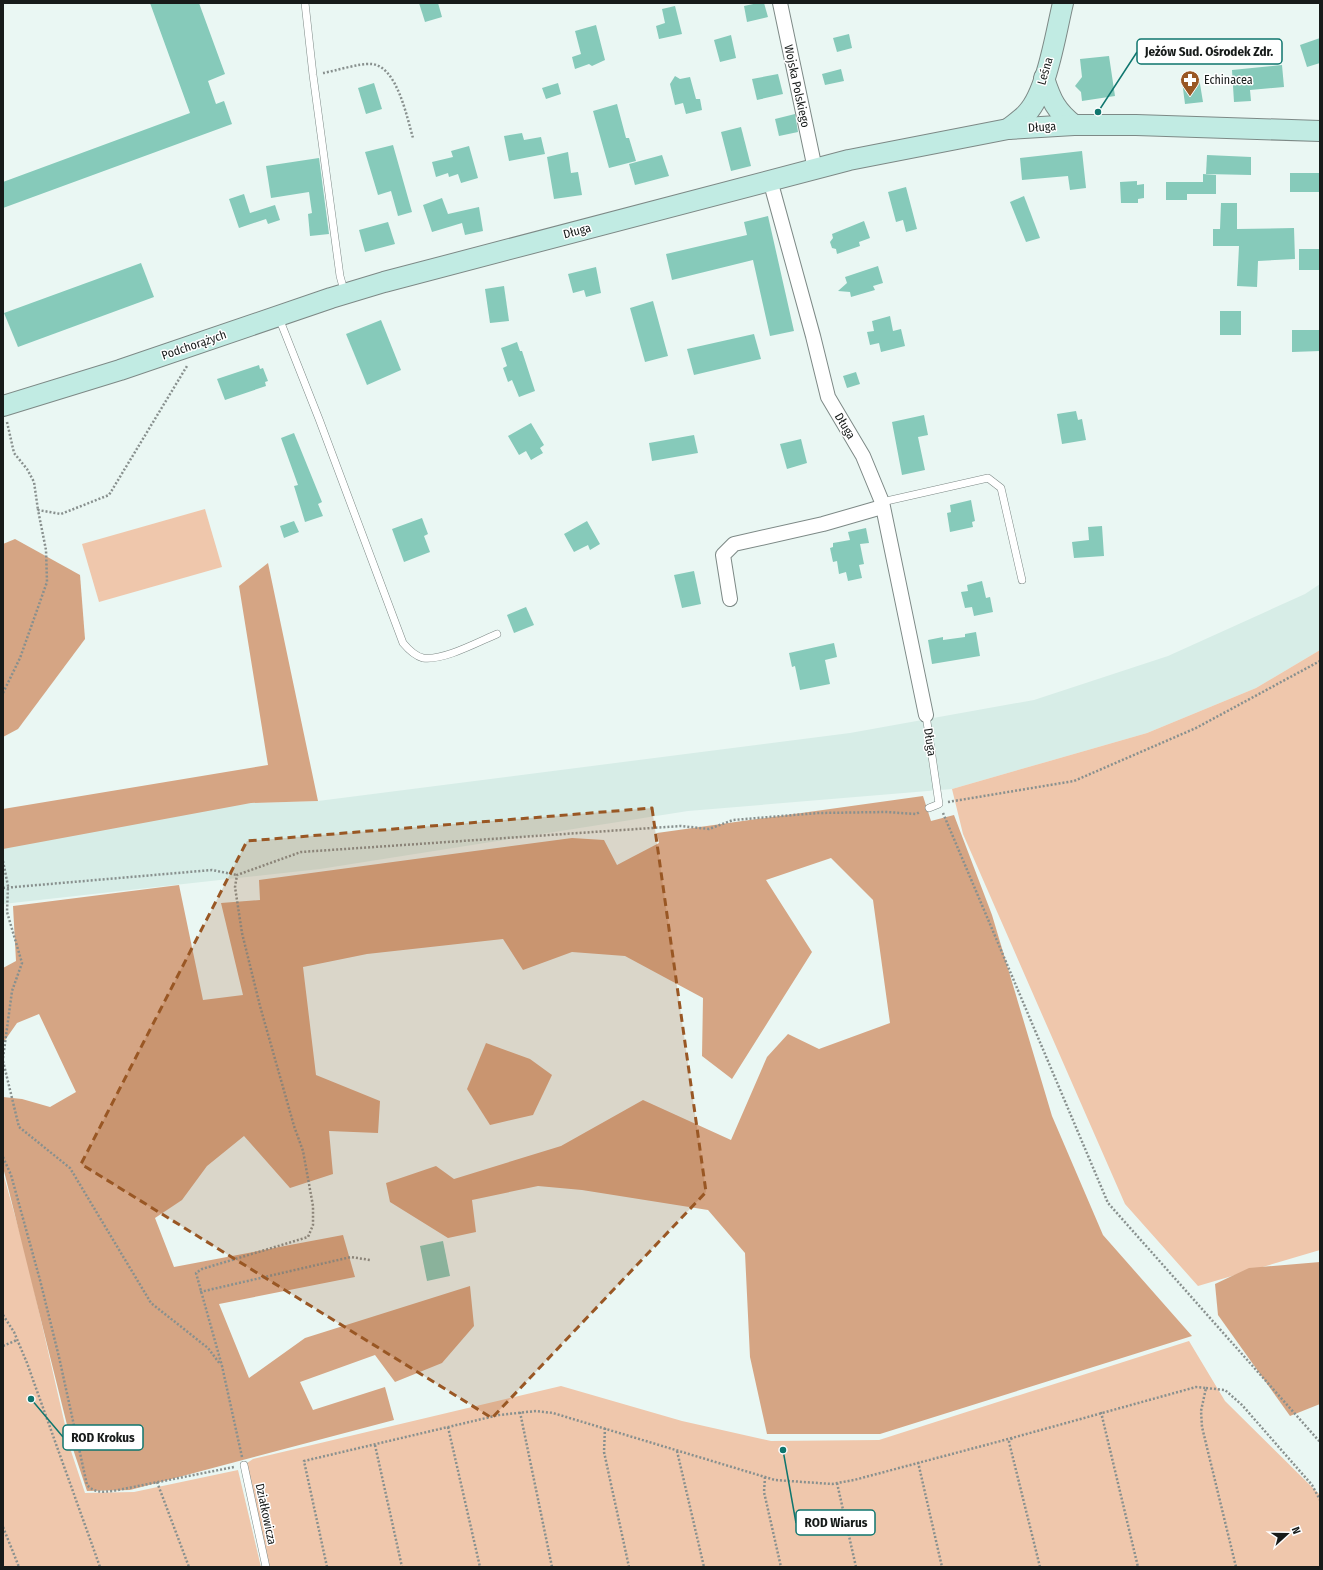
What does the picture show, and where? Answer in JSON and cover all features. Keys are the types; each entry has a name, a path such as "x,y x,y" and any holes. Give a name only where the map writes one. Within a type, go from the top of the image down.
{"street":[{"name":"Wojska Polskiego","path":"780,3 815,169"},
{"name":"Leśna","path":"1008,129 1028,113 1036,101 1044,78 1063,3"},
{"path":"1044,78 1050,95 1060,114 1074,125"},
{"name":"Długa","path":"384,282 849,160 1008,129 1074,125 1136,125 1320,131"},
{"name":"Długa","path":"770,180 813,336 828,397 863,456 882,504 926,715"},
{"name":"Podchorążych","path":"4,404 120,370 278,316 384,282"},
{"path":"730,599 723,555 734,544 823,524 882,504"}],"lane":[{"path":"305,3 313,75 340,276 345,294"},
{"path":"278,316 319,419 403,644 413,653 422,658 435,658 498,634"},
{"path":"882,504 988,478 1001,488 1022,580"},
{"name":"Długa","path":"926,715 939,804"},
{"path":"929,808 939,804"},
{"name":"Działkowicza","path":"244,1465 266,1567"}],"path":[{"path":"313,75 372,64 384,69 392,77 397,88 413,138"},
{"path":"38,510 61,514 109,495 199,344"},
{"path":"3,693 20,658 47,582 46,550 34,482 27,470 14,454 9,437 4,404"},
{"path":"1320,661 1196,728 1074,781 939,804 1108,1203 1320,1442"},
{"path":"3,888 8,886 212,870 237,875 301,852 681,826 709,829 733,820 818,814 886,812 916,814 929,808"},
{"path":"3,861 8,886 7,912 22,963 12,991 3,1059 19,1128 70,1168 151,1303 208,1348 222,1366"},
{"path":"3,1157 11,1176 40,1280 59,1357 82,1469 87,1485 92,1490 99,1492 120,1490 244,1465 222,1366 200,1292 196,1273 202,1268 308,1237 313,1225 313,1206 303,1151 294,1126 260,1006 242,933 235,886 237,875"},
{"path":"200,1292 351,1257 370,1260"},
{"path":"3,1314 17,1340 100,1567"},
{"path":"3,1346 17,1340"},
{"path":"327,1567 304,1461 500,1415 520,1412 536,1411 552,1413 775,1480 837,1483 854,1480 1012,1438 1101,1412 1196,1387 1225,1390 1242,1405 1312,1485 1320,1500"},
{"path":"1206,1388 1201,1411 1202,1427 1236,1567"},
{"path":"520,1412 552,1567"},
{"path":"1101,1412 1138,1567"},
{"path":"448,1427 480,1567"},
{"path":"605,1428 604,1452 629,1567"},
{"path":"1012,1438 1010,1442 1040,1567"},
{"path":"375,1445 402,1567"},
{"path":"677,1451 704,1567"},
{"path":"918,1462 942,1567"},
{"path":"766,1477 764,1492 781,1567"},
{"path":"157,1482 189,1567"},
{"path":"837,1483 856,1567"},
{"path":"3,1527 19,1567"}],"highlighted area":[{"path":"652,808 706,1192 492,1418 81,1164 247,841"}],"shaded area":[{"path":"205,509 222,567 99,602 82,544"},
{"path":"15,539 80,575 85,639 18,729 3,737 3,544"},
{"path":"268,563 318,801 251,803 3,849 3,809 268,765 239,586"},
{"path":"1320,584 1320,650 1256,688 1147,733 952,789 688,811 320,869 3,904 3,829 251,803 318,801 850,733 1034,700 1168,656 1305,594"},
{"path":"1320,650 1320,1250 1198,1286 1125,1204 963,834 952,789 1147,733 1256,688"},
{"path":"923,796 931,821 954,815 992,915 1052,1116 1103,1235 1192,1336 880,1434 767,1434 750,1357 745,1253 708,1210 582,1190 538,1186 472,1200 476,1232 448,1238 390,1202 386,1183 436,1166 454,1179 561,1146 643,1100 731,1140 767,1057 788,1034 819,1049 890,1023 873,900 831,858 766,880 812,952 732,1079 702,1056 703,998 625,956 572,952 523,970 503,939 367,954 303,967 316,1075 380,1101 378,1133 329,1131 333,1174 290,1188 244,1136 207,1166 182,1200 155,1218 174,1267 343,1235 355,1277 219,1304 249,1378 305,1338 470,1286 474,1326 442,1363 395,1382 375,1355 300,1382 313,1410 385,1387 394,1420 130,1490 87,1491 73,1449 3,1167 3,1097 22,1099 50,1107 76,1092 39,1014 17,1023 3,1043 3,968 16,961 13,906 179,885 203,1000 243,995 221,903 260,900 259,880 572,838 604,840 617,865 659,843 657,833"},
{"path":"486,1043 530,1059 552,1075 533,1115 490,1125 467,1089"},
{"path":"3,1173 26,1255 71,1451 85,1493 134,1492 238,1470 261,1567 3,1567"},
{"path":"1320,1262 1320,1404 1290,1416 1218,1315 1215,1284 1249,1268"},
{"path":"1189,1341 1225,1401 1320,1495 1320,1567 267,1567 244,1465 253,1459 561,1386 682,1421 771,1441 879,1440"}],"building":[{"path":"150,3 199,3 225,74 208,81 216,104 224,101 232,124 3,208 3,182 190,113"},
{"path":"419,3 438,3 442,17 425,22"},
{"path":"764,3 768,17 747,22 744,6"},
{"path":"675,6 682,34 659,39 656,26 665,23 662,9"},
{"path":"596,25 605,60 592,66 589,64 575,69 572,57 581,54 575,31"},
{"path":"849,34 852,48 837,52 833,38"},
{"path":"731,35 736,58 720,62 714,40"},
{"path":"1320,38 1320,63 1307,67 1300,45"},
{"path":"1109,56 1115,96 1082,101 1081,92 1075,86 1082,77 1080,59"},
{"path":"1282,65 1284,87 1250,90 1251,101 1234,102 1232,70"},
{"path":"841,69 844,81 825,85 822,74"},
{"path":"778,74 783,94 757,100 752,79"},
{"path":"675,76 680,79 690,77 696,99 700,99 702,110 686,114 683,103 675,105 670,84"},
{"path":"1199,78 1203,102 1185,104 1182,81"},
{"path":"374,83 382,109 366,114 358,88"},
{"path":"558,83 561,94 546,99 542,88"},
{"path":"617,104 626,138 629,138 636,161 609,168 593,111"},
{"path":"795,114 798,132 779,136 775,119"},
{"path":"741,127 751,166 731,171 721,132"},
{"path":"522,133 524,140 541,137 545,154 509,161 504,136"},
{"path":"393,145 412,212 398,216 391,191 378,195 365,152"},
{"path":"469,146 478,178 461,183 458,174 449,177 448,173 436,177 432,162 453,157 451,151"},
{"path":"1082,151 1086,188 1070,190 1068,176 1022,180 1020,158"},
{"path":"568,152 571,173 578,172 582,195 554,199 547,157"},
{"path":"662,155 669,176 635,185 629,164"},
{"path":"1207,155 1251,157 1251,175 1206,174"},
{"path":"319,158 329,234 310,236 308,214 312,213 309,192 271,198 266,166"},
{"path":"1290,173 1320,173 1320,192 1290,192"},
{"path":"1203,174 1216,175 1216,194 1187,194 1187,200 1166,200 1166,182 1203,182"},
{"path":"1137,181 1137,185 1144,184 1144,198 1138,199 1138,203 1121,203 1120,182"},
{"path":"906,187 917,229 906,232 903,220 896,222 888,192"},
{"path":"244,194 250,213 275,205 280,220 268,224 266,219 239,228 229,199"},
{"path":"1024,196 1040,238 1026,242 1010,202"},
{"path":"442,198 448,214 479,207 483,231 465,235 462,223 432,232 423,205"},
{"path":"1221,203 1237,203 1237,229 1294,228 1295,259 1258,261 1257,287 1237,286 1239,246 1213,246 1213,229 1220,229"},
{"path":"768,216 794,331 770,336 753,260 672,280 666,254 747,235 744,222"},
{"path":"864,221 870,238 859,242 860,246 837,254 836,249 832,248 830,242 833,238 832,234"},
{"path":"388,222 395,244 365,252 359,230"},
{"path":"1299,249 1320,249 1320,270 1299,270"},
{"path":"141,263 154,297 18,347 4,313"},
{"path":"878,266 883,283 873,286 875,290 851,297 850,292 838,291 847,283 845,277"},
{"path":"596,267 601,293 586,297 584,290 573,293 568,274"},
{"path":"504,286 509,321 490,323 485,289"},
{"path":"653,301 668,356 645,362 630,308"},
{"path":"1220,311 1241,311 1241,335 1220,335"},
{"path":"890,316 893,331 901,329 905,346 881,352 879,343 870,345 867,332 874,331 872,321"},
{"path":"381,320 401,370 367,385 346,334"},
{"path":"1292,330 1320,330 1320,351 1292,352"},
{"path":"754,334 761,359 694,375 687,349"},
{"path":"517,342 520,351 522,351 535,391 519,397 512,380 508,382 503,368 507,366 501,348"},
{"path":"259,365 260,369 263,368 268,381 265,382 266,386 225,400 217,379"},
{"path":"856,372 860,384 847,388 843,376"},
{"path":"1076,411 1078,420 1082,419 1086,440 1062,444 1057,414"},
{"path":"924,415 928,435 918,437 925,470 902,475 892,422"},
{"path":"531,423 544,445 540,448 543,453 531,460 526,451 519,455 508,436"},
{"path":"294,433 322,502 318,504 323,516 305,522 294,486 298,485 281,438"},
{"path":"694,435 698,453 652,461 649,443"},
{"path":"801,439 807,463 787,469 780,444"},
{"path":"971,500 975,521 972,522 973,527 950,532 947,513 951,512 950,505"},
{"path":"422,518 428,534 424,536 430,552 404,562 392,529"},
{"path":"294,521 299,532 284,538 280,526"},
{"path":"587,521 600,544 590,550 588,545 574,552 564,534"},
{"path":"1102,526 1104,556 1074,558 1072,542 1089,540 1088,527"},
{"path":"866,528 869,543 860,544 864,564 859,565 862,578 848,581 846,572 839,574 837,561 833,562 830,548 833,547 833,543 850,540 848,532"},
{"path":"694,571 701,604 682,608 674,575"},
{"path":"982,581 986,598 990,597 993,612 974,616 972,607 965,608 961,592 968,591 967,585"},
{"path":"526,607 534,625 514,633 507,615"},
{"path":"976,632 980,656 932,664 928,640 943,637 943,640 965,637 965,634"},
{"path":"834,643 837,657 825,660 830,684 800,690 795,666 792,667 789,653"},
{"path":"443,1241 450,1276 427,1281 420,1246"}],"place":[{"name":"Echinacea","path":"1190,97"},
{"name":"Jeżów Sud. Ośrodek Zdr.","path":"1098,112"},
{"name":"ROD Krokus","path":"31,1399"},
{"name":"ROD Wiarus","path":"783,1450"}]}
